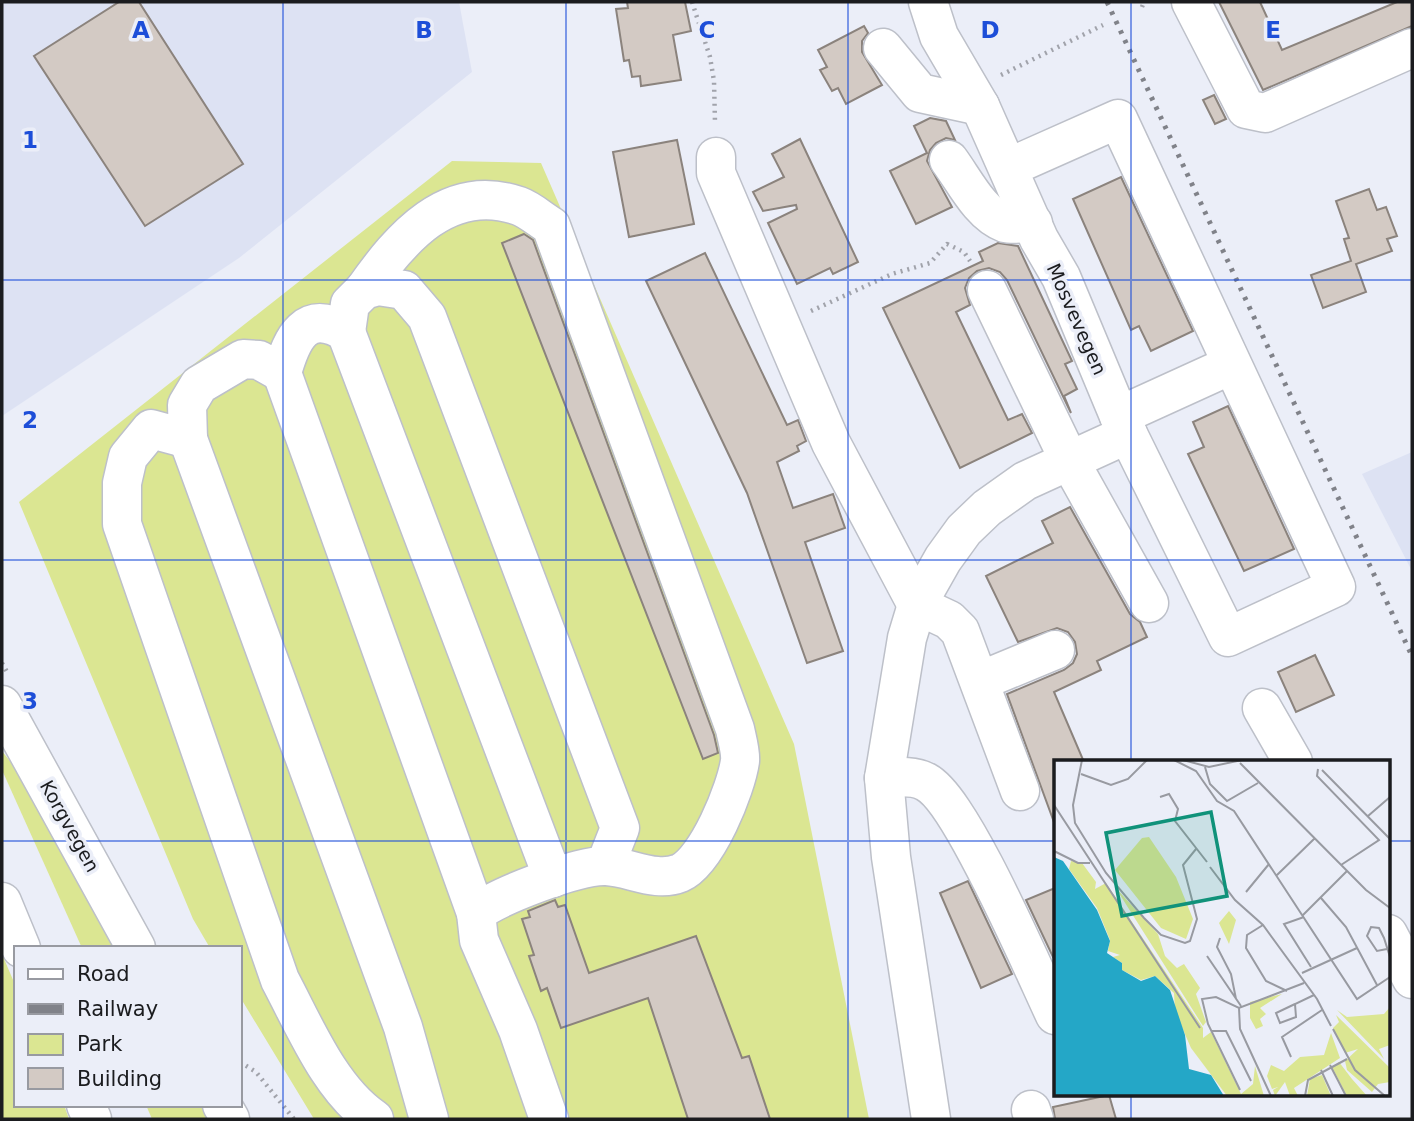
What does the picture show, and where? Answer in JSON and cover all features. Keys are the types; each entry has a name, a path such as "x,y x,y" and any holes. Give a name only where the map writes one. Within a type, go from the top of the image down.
{"main road":[{"name":"Mosvevegen","path":"928,2 939,36 975,98 1010,167 1039,239 1061,277 1124,425 1228,637 1336,587 1231,365"},
{"path":"1191,2 1246,110 1265,113 1412,48"},
{"path":"884,48 920,93 975,98"},
{"path":"932,1119 891,857 884,778 895,696 917,605 943,559 964,530 987,508 1025,481 1069,460 1124,425 1231,365 1118,119 1010,167"},
{"path":"716,157 716,173 831,443 917,605 949,620 960,631 1020,791"},
{"path":"949,160 983,207 1006,223 1033,223"},
{"path":"476,914 554,878 605,866 654,876 680,873 697,857 727,807 740,759 735,730 551,226 519,206 491,202 461,204 436,212 412,231 350,304 346,332 554,878"},
{"path":"364,290 378,286 404,290 428,317 620,828 605,866"},
{"path":"987,290 1069,460 1149,603"},
{"path":"346,332 335,326 316,323 302,329 290,344 282,373 476,914 479,940 518,1030 549,1119"},
{"path":"282,373 259,360 243,359 199,385 187,405 188,439 403,1027 429,1119"},
{"path":"188,439 150,429 128,457 122,483 122,524 279,980 314,1044 355,1106 374,1119"},
{"path":"980,681 1055,650"},
{"name":"Korgvegen","path":"2,705 135,946"},
{"path":"1262,708 1292,760"},
{"path":"884,778 913,777 927,782 940,793 964,826 1054,1014"},
{"path":"2,902 21,946"},
{"path":"1390,938 1412,979"}],"path":[{"path":"692,2 714,81 716,157"},
{"path":"975,98 1103,25"},
{"path":"779,326 892,274 930,263 947,244 964,252 987,290"},
{"path":"242,1063 256,1072 294,1119"}],"shaded area":[{"path":"2,2 459,2 472,72 239,258 2,416"},
{"path":"1412,452 1412,571 1362,474"}],"green space":[{"path":"452,161 541,163 794,744 869,1119 314,1119 242,1000 242,946 209,946 193,919 19,502"},
{"path":"2,751 43,803 121,946 81,946 2,770"},
{"path":"2,954 14,982 14,1107 65,1107 69,1119 2,1119"},
{"path":"147,1107 210,1107 216,1119 152,1119"}],"building":[{"path":"119,2 139,2 243,164 145,226 34,56"},
{"path":"627,2 685,2 691,31 673,35 681,80 641,86 640,76 632,77 629,60 624,61 616,9 628,8"},
{"path":"1219,2 1260,2 1282,50 1397,2 1412,2 1412,26 1263,90"},
{"path":"864,26 868,33 862,41 862,52 882,85 846,104 838,88 832,91 820,70 827,67 818,50"},
{"path":"1214,95 1226,119 1215,124 1203,100"},
{"path":"930,118 946,121 955,140 946,138 936,143 930,150 927,161 952,207 916,224 890,171 927,153 914,126"},
{"path":"800,139 858,262 833,274 830,268 797,284 768,223 797,209 796,205 763,211 753,192 784,177 772,154"},
{"path":"677,140 694,224 629,237 613,152"},
{"path":"1121,177 1193,331 1151,351 1139,326 1131,330 1073,199"},
{"path":"1369,189 1377,210 1386,207 1397,236 1387,239 1392,251 1356,264 1366,292 1323,308 1311,275 1351,261 1344,239 1349,238 1336,201"},
{"path":"524,234 533,240 714,735 718,753 703,759 502,243"},
{"path":"998,243 1018,246 1072,361 1065,364 1077,389 1064,396 1071,413 1007,280 1000,272 989,268 977,271 969,278 965,288 970,305 956,312 1008,420 1022,414 1032,433 960,468 883,308 983,261 979,252"},
{"path":"705,253 787,425 798,420 806,441 797,446 799,451 777,462 793,508 833,494 845,528 805,542 843,651 807,663 747,493 646,281"},
{"path":"1228,406 1294,549 1244,571 1188,454 1204,447 1193,422"},
{"path":"1070,507 1130,614 1140,622 1147,637 1097,661 1101,670 1054,692 1083,760 1054,760 1054,822 1007,694 1064,670 1073,663 1077,654 1075,642 1068,632 1057,628 1018,642 986,576 1053,543 1042,521"},
{"path":"1315,655 1334,695 1296,712 1278,672"},
{"path":"968,881 1012,974 981,988 940,893"},
{"path":"1054,888 1053,957 1026,900"},
{"path":"555,900 558,907 565,905 589,973 696,936 742,1058 749,1056 770,1119 688,1119 648,998 561,1028 547,988 541,991 529,956 534,955 522,919 530,917 528,911"},
{"path":"1109,1096 1116,1119 1055,1119 1053,1107"}],"railway":[{"path":"1107,2 1412,656"}]}
